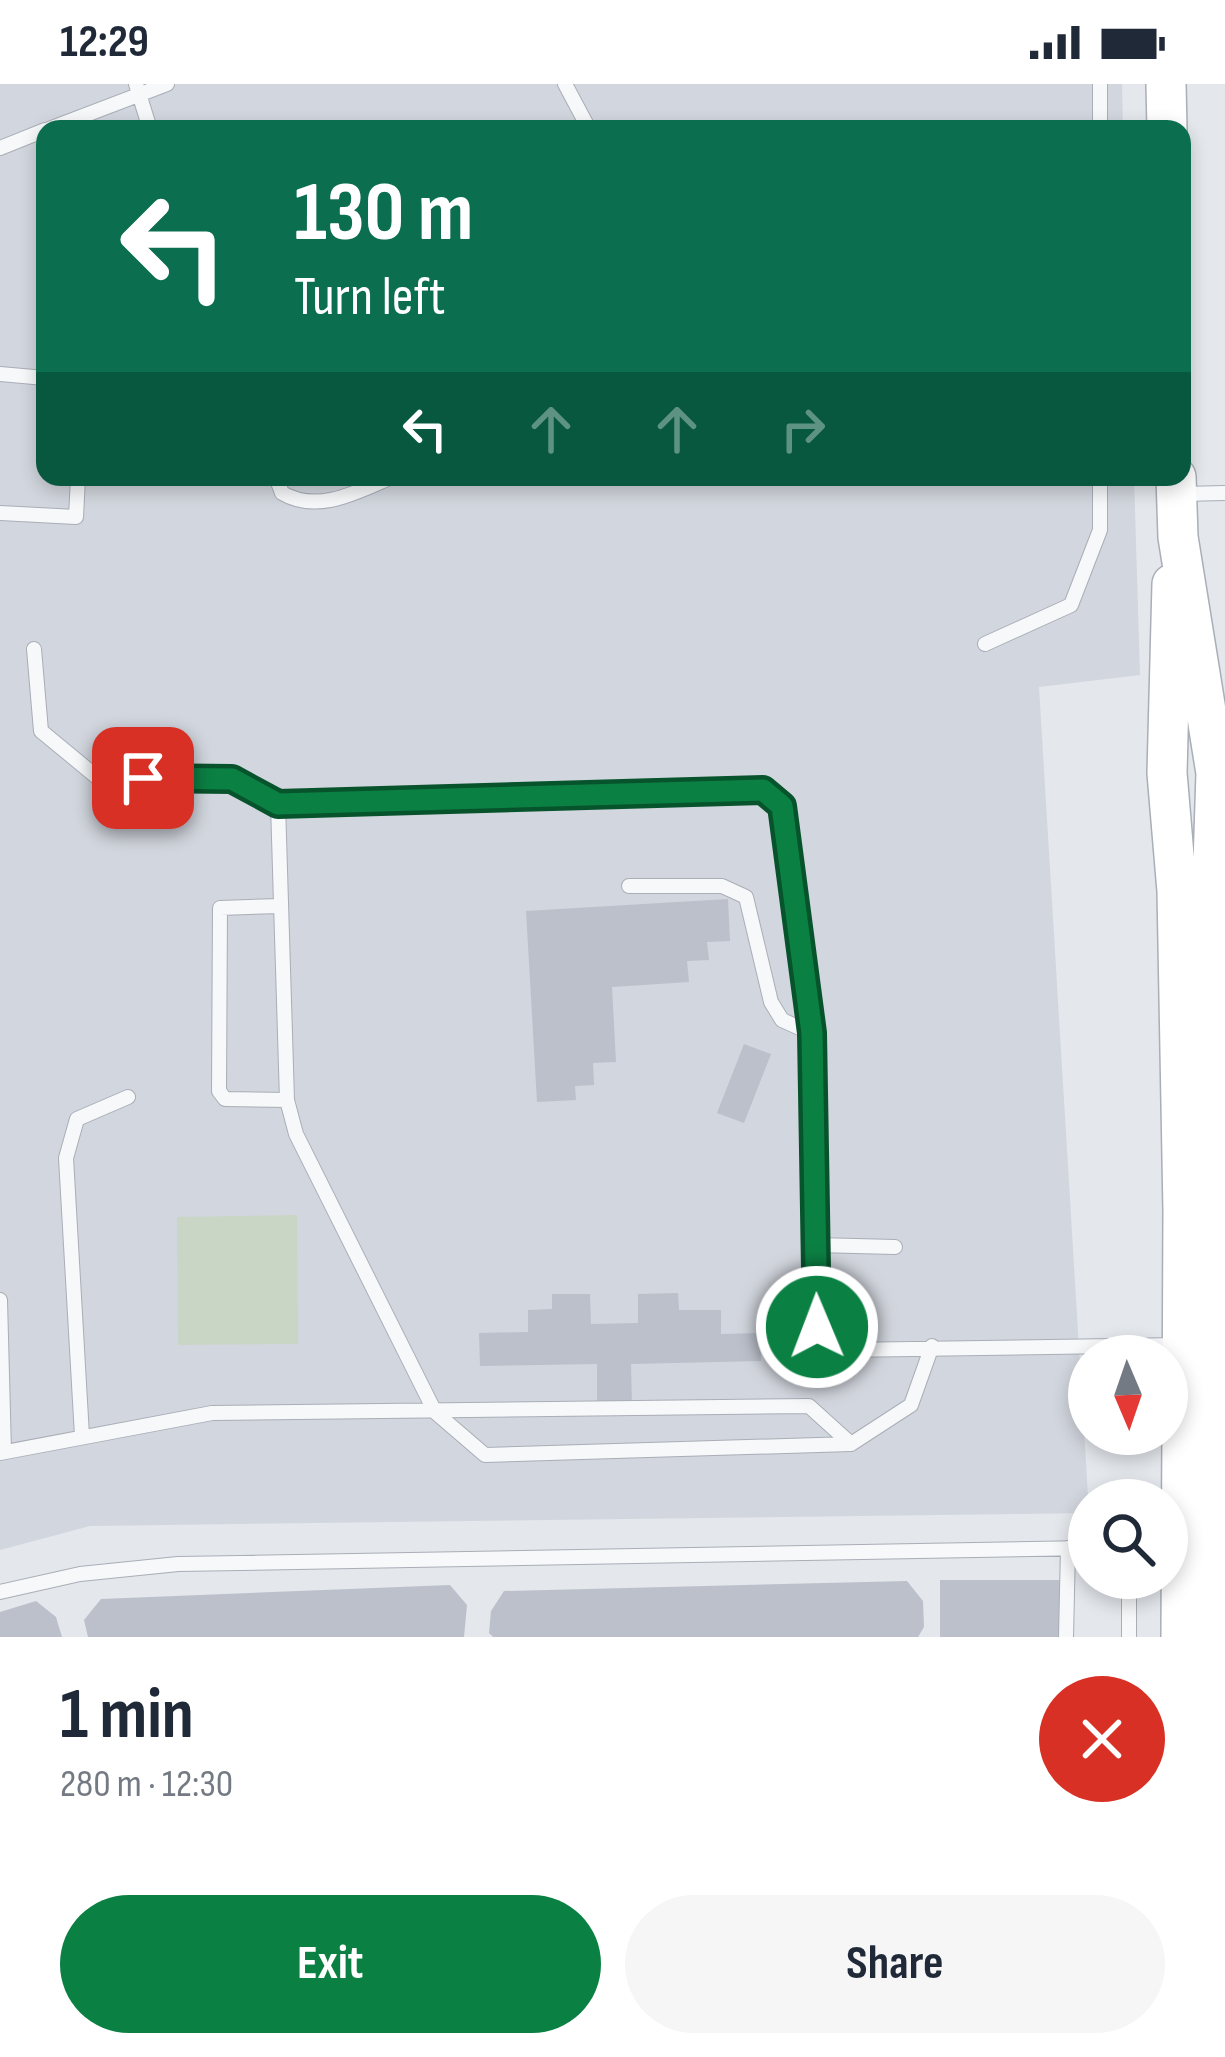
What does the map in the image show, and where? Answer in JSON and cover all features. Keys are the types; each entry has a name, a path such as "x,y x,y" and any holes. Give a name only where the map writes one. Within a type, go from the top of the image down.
{"main road":[{"path":"1166,84 1168,120"},
{"path":"1177,486 1167,773 1178,891 1202,1345"},
{"path":"1178,537 1216,773 1221,1055 1181,1637"},
{"path":"1189,1546 1216,1637"}],"lane":[{"path":"69,120 137,89 166,84"},
{"path":"565,84 584,120"},
{"path":"1100,84 1100,120"},
{"path":"137,89 147,120"},
{"path":"0,148 36,134"},
{"path":"0,374 36,377"},
{"path":"0,513 76,517 78,486"},
{"path":"279,486 296,501 346,497 371,486"},
{"path":"344,486 346,497"},
{"path":"986,644 1071,604 1100,530 1100,486"},
{"path":"1177,486 1225,493"},
{"path":"34,649 40,731 98,778 232,779 278,804 763,790 782,806 812,1033 817,1327 843,1350 1202,1345"},
{"path":"278,804 287,1100 296,1134 435,1412 485,1455 851,1444 911,1405 932,1346"},
{"path":"629,886 722,886 746,898 771,1002 782,1020 812,1033"},
{"path":"280,906 220,908 219,1091 225,1099 287,1100"},
{"path":"82,1436 65,1158 77,1119 128,1097"},
{"path":"816,1245 895,1247"},
{"path":"0,1300 2,1453 212,1413 809,1406 851,1444"},
{"path":"0,1592 80,1574 178,1564 1068,1548 1066,1637"},
{"path":"1129,1599 1129,1637"}],"shaded area":[{"path":"0,84 1122,84 1123,120 36,120 36,486 1134,486 1140,675 1039,687 1078,1335 1068,1335 1068,1455 1085,1455 1087,1479 1068,1479 1068,1513 90,1526 0,1550"}],"green space":[{"path":"297,1215 298,1344 178,1345 177,1217"}],"building":[{"path":"728,899 730,941 707,942 709,960 687,961 689,982 612,987 616,1062 593,1063 594,1085 575,1086 576,1100 537,1102 526,911"},
{"path":"744,1044 771,1054 744,1123 717,1113"},
{"path":"678,1293 679,1310 721,1310 721,1334 760,1333 761,1361 631,1364 632,1404 597,1404 597,1364 480,1366 479,1333 528,1332 528,1310 552,1309 552,1294 590,1294 591,1324 638,1323 638,1294"},
{"path":"940,1580 1060,1580 1060,1637 940,1637"},
{"path":"907,1581 923,1601 924,1627 918,1637 493,1637 489,1633 491,1611 504,1591"},
{"path":"450,1585 467,1605 464,1637 88,1637 84,1620 101,1599"},
{"path":"36,1601 56,1617 62,1637 0,1637 0,1612"}],"route":[{"path":"143,778 232,779 278,804 763,790 782,806 812,1033 817,1327"}]}
